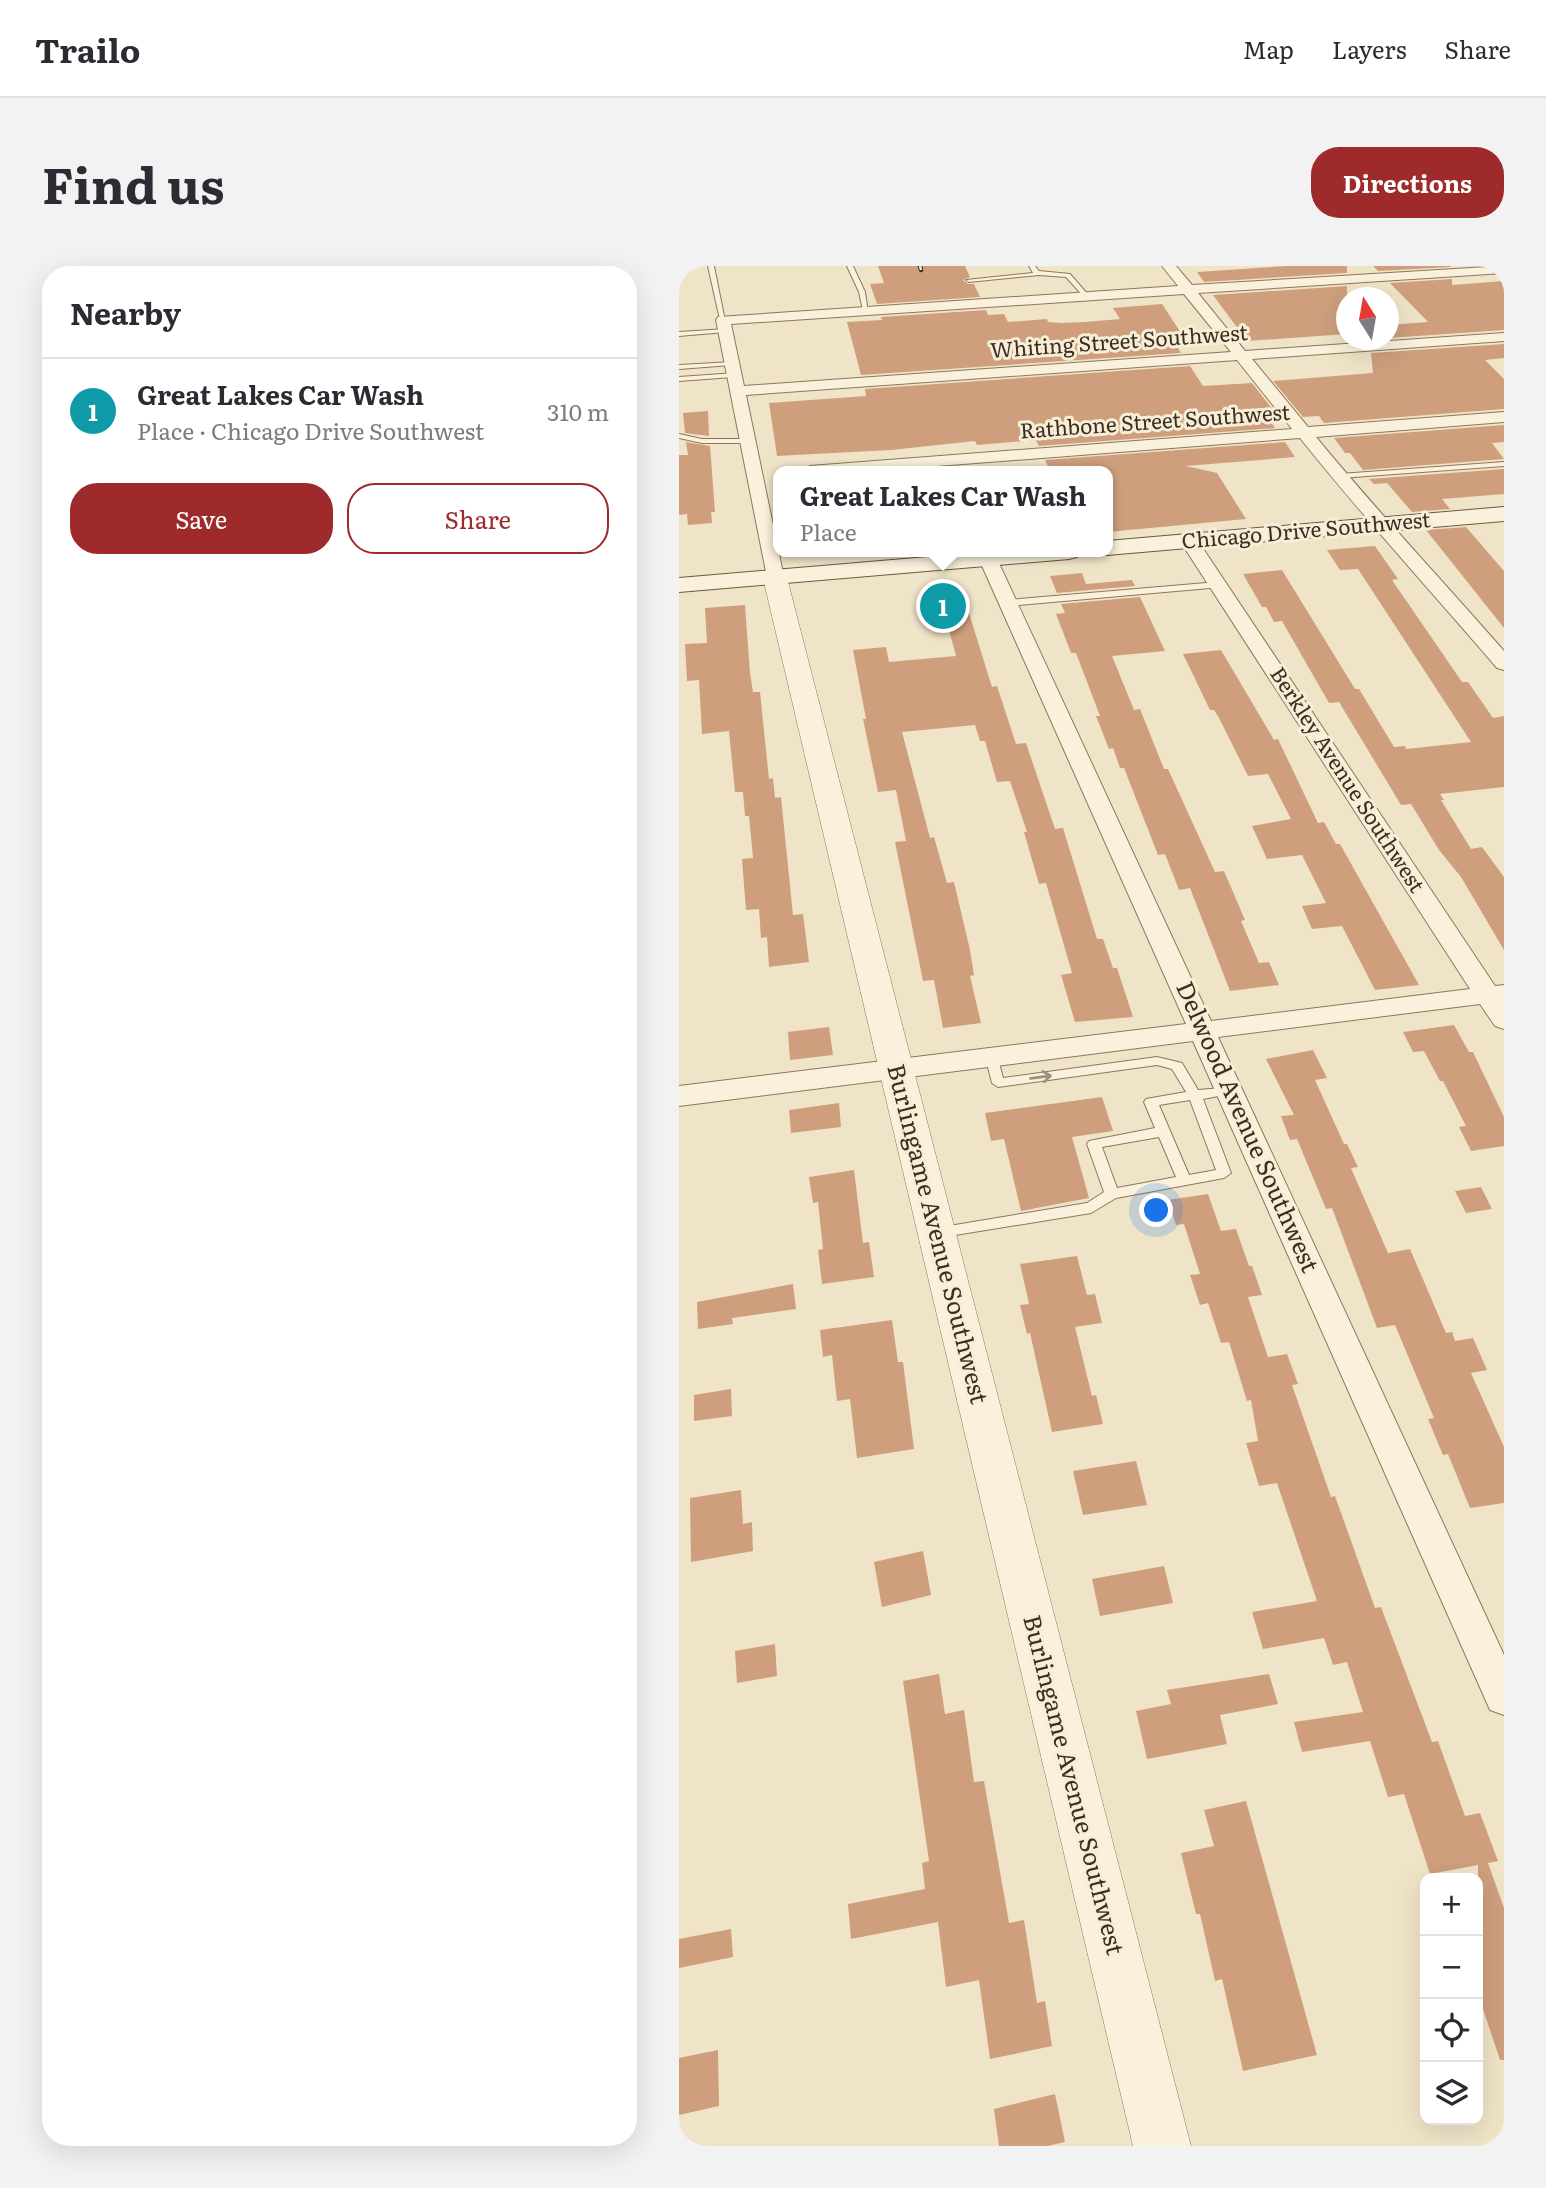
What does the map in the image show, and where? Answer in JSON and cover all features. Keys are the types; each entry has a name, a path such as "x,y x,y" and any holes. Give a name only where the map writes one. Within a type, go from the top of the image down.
{"main road":[{"name":"Chicago Drive Southwest","path":"1113,548 1504,514"},
{"path":"679,586 1011,557"}],"street":[{"path":"1169,266 1340,476 1504,664"},
{"path":"724,325 866,311 1504,270"},
{"name":"Burlingame Avenue Southwest","path":"724,325 748,440 761,475 775,578 1162,2146"},
{"name":"Whiting Street Southwest","path":"734,376 1239,355 1504,337"},
{"name":"Rathbone Street Southwest","path":"875,466 1504,417"},
{"name":"Berkley Avenue Southwest","path":"1189,541 1496,994 1504,1020"},
{"name":"Delwood Avenue Southwest","path":"988,559 1383,1424 1504,1697"},
{"path":"679,1096 897,1071 1496,994"}],"lane":[{"path":"679,334 724,325 711,266"},
{"path":"850,266 862,292 866,311"},
{"path":"1032,266 1037,273"},
{"path":"969,280 1037,273 1068,275 1087,297"},
{"path":"679,367 734,376"},
{"path":"679,379 734,376"},
{"path":"679,436 702,441 748,440"},
{"path":"1340,476 1504,464"},
{"path":"1008,603 1218,584"},
{"path":"936,1234 1091,1208 1112,1194 1224,1173 1195,1096 1177,1066 1157,1060 998,1083 992,1059"},
{"path":"1184,1180 1151,1102 1229,1090"},
{"path":"1112,1194 1094,1144 1163,1131"}],"building":[{"path":"878,266 965,266 970,277 963,280 974,284 980,297 877,304 870,284 884,283"},
{"path":"1286,266 1347,266 1347,273 1204,282 1197,272"},
{"path":"1373,266 1451,266 1451,267 1378,271"},
{"path":"1452,279 1452,285 1504,281 1504,330 1399,337 1399,324 1428,322 1399,292 1399,287 1390,283"},
{"path":"1347,286 1336,287 1336,335 1247,341 1213,295"},
{"path":"1162,304 1189,345 1177,346 1181,353 861,375 847,322 986,310 988,315 1004,314 1008,322 1047,319 1048,322 1085,322 1120,319 1113,308"},
{"path":"1504,344 1504,358 1485,360 1504,379 1504,409 1324,423 1319,416 1303,417 1273,381 1373,373 1371,353"},
{"path":"1190,366 1203,386 1252,383 1280,419 1269,419 1275,428 1039,446 1036,440 977,445 975,441 891,450 777,456 769,403 866,396 865,389"},
{"path":"708,411 709,436 685,433 683,413"},
{"path":"1504,425 1504,442 1492,443 1504,459 1363,470 1334,438"},
{"path":"686,442 710,446 715,512 711,512 712,523 688,525 687,514 679,515 679,455 688,455"},
{"path":"1285,442 1295,457 1186,466 1217,473 1246,519 1113,532 1113,466 1048,466 1045,460"},
{"path":"1504,469 1504,494 1442,499 1450,509 1412,512 1387,483 1374,484 1369,479"},
{"path":"1466,527 1504,571 1504,628 1426,530"},
{"path":"1375,546 1398,579 1392,580 1462,682 1468,682 1493,718 1504,716 1504,787 1440,794 1471,849 1482,847 1504,877 1504,950 1461,877 1439,850 1411,804 1401,805 1339,702 1329,703 1282,621 1274,622 1243,574 1282,570 1394,747 1405,746 1406,749 1471,742 1358,569 1340,570 1327,550"},
{"path":"1082,573 1086,584 1132,580 1135,586 1057,593 1050,576"},
{"path":"964,597 992,687 997,686 1016,744 1026,743 1055,829 1063,828 1097,939 1103,939 1113,968 1117,968 1133,1017 1075,1022 1061,975 1072,973 1046,883 1039,884 1024,832 1027,832 1010,781 997,782 985,741 980,741 975,725 902,732 930,838 934,837 947,883 954,882 970,950 974,975 970,976 981,1023 943,1028 934,980 923,981 895,842 906,841 896,790 878,792 863,719 866,719 853,650 886,647 889,662 956,656 941,600"},
{"path":"1140,597 1165,651 1112,656 1134,710 1140,709 1164,769 1168,769 1215,872 1224,871 1245,920 1241,921 1259,963 1269,962 1279,985 1230,991 1190,888 1179,890 1165,854 1158,855 1124,768 1120,768 1113,748 1109,749 1096,716 1100,716 1076,653 1071,653 1056,614 1065,613 1061,604"},
{"path":"745,605 753,692 760,692 769,779 773,778 775,798 781,797 793,915 803,914 809,962 769,967 767,937 761,938 759,909 746,910 742,859 753,858 749,816 745,816 743,792 735,792 729,731 702,734 699,680 687,681 685,644 707,643 705,608"},
{"path":"1221,650 1274,740 1278,739 1318,823 1324,822 1336,844 1340,844 1419,985 1375,990 1342,926 1312,929 1302,906 1326,903 1302,855 1267,859 1252,826 1291,819 1268,774 1248,776 1219,718 1214,710 1210,710 1183,654"},
{"path":"1454,1025 1469,1052 1473,1052 1504,1117 1504,1146 1471,1151 1459,1127 1466,1126 1443,1081 1440,1081 1424,1051 1413,1052 1403,1032"},
{"path":"829,1027 833,1055 790,1060 788,1032"},
{"path":"1313,1050 1327,1078 1315,1080 1344,1144 1347,1144 1358,1167 1351,1168 1388,1253 1410,1249 1446,1333 1452,1332 1455,1341 1473,1338 1487,1370 1471,1373 1504,1447 1504,1503 1470,1508 1448,1454 1443,1455 1428,1419 1434,1418 1395,1325 1377,1328 1332,1208 1326,1209 1297,1139 1290,1140 1281,1116 1294,1115 1266,1059"},
{"path":"1102,1097 1113,1131 1072,1137 1089,1198 1021,1211 1004,1139 991,1141 985,1113"},
{"path":"839,1103 841,1127 791,1133 789,1110"},
{"path":"854,1170 863,1243 869,1242 874,1277 822,1284 818,1250 823,1249 818,1202 813,1203 809,1177"},
{"path":"1481,1187 1492,1209 1466,1213 1455,1191"},
{"path":"1208,1194 1221,1231 1236,1229 1262,1295 1248,1297 1268,1357 1287,1354 1298,1384 1292,1385 1331,1497 1335,1496 1375,1608 1381,1607 1432,1742 1438,1741 1465,1816 1480,1813 1498,1861 1488,1863 1504,1908 1504,2060 1500,2060 1483,2009 1483,1873 1478,1873 1478,1865 1430,1873 1404,1794 1388,1797 1370,1741 1302,1752 1294,1722 1363,1712 1347,1662 1333,1665 1324,1638 1263,1649 1252,1612 1317,1601 1277,1483 1259,1486 1246,1443 1258,1441 1251,1400 1247,1401 1229,1342 1221,1343 1208,1303 1200,1305 1190,1275 1200,1274 1184,1224 1176,1225 1168,1200"},
{"path":"1077,1256 1087,1295 1095,1294 1102,1323 1075,1327 1092,1396 1096,1395 1103,1424 1052,1432 1030,1333 1027,1334 1020,1305 1029,1304 1020,1264"},
{"path":"793,1284 796,1309 732,1318 733,1324 698,1329 697,1302"},
{"path":"892,1320 898,1362 903,1362 914,1449 857,1458 850,1399 837,1401 832,1355 823,1357 820,1330"},
{"path":"731,1389 732,1416 694,1421 694,1395"},
{"path":"1136,1461 1147,1505 1083,1515 1073,1471"},
{"path":"741,1490 743,1524 752,1522 753,1551 691,1562 690,1498"},
{"path":"923,1551 931,1595 882,1607 874,1562"},
{"path":"1164,1566 1173,1603 1100,1616 1092,1579"},
{"path":"775,1644 777,1676 737,1683 735,1651"},
{"path":"939,1674 945,1714 964,1710 974,1782 984,1781 1009,1923 1024,1920 1037,2003 1045,2001 1052,2046 990,2059 979,1980 946,1987 938,1922 851,1939 848,1904 925,1889 922,1863 929,1861 903,1681"},
{"path":"1269,1674 1278,1704 1220,1715 1227,1744 1147,1759 1136,1711 1171,1704 1167,1690"},
{"path":"1246,1801 1317,2055 1243,2071 1222,1979 1215,1981 1200,1914 1196,1914 1181,1853 1214,1846 1204,1810"},
{"path":"731,1929 733,1957 679,1968 679,1939"},
{"path":"718,2050 719,2106 679,2115 679,2058"},
{"path":"1055,2094 1065,2142 1048,2146 999,2146 994,2109"}],"railway":[{"path":"920,266 921,270"}],"place":[{"name":"Great Lakes Car Wash","path":"943,606"}]}
